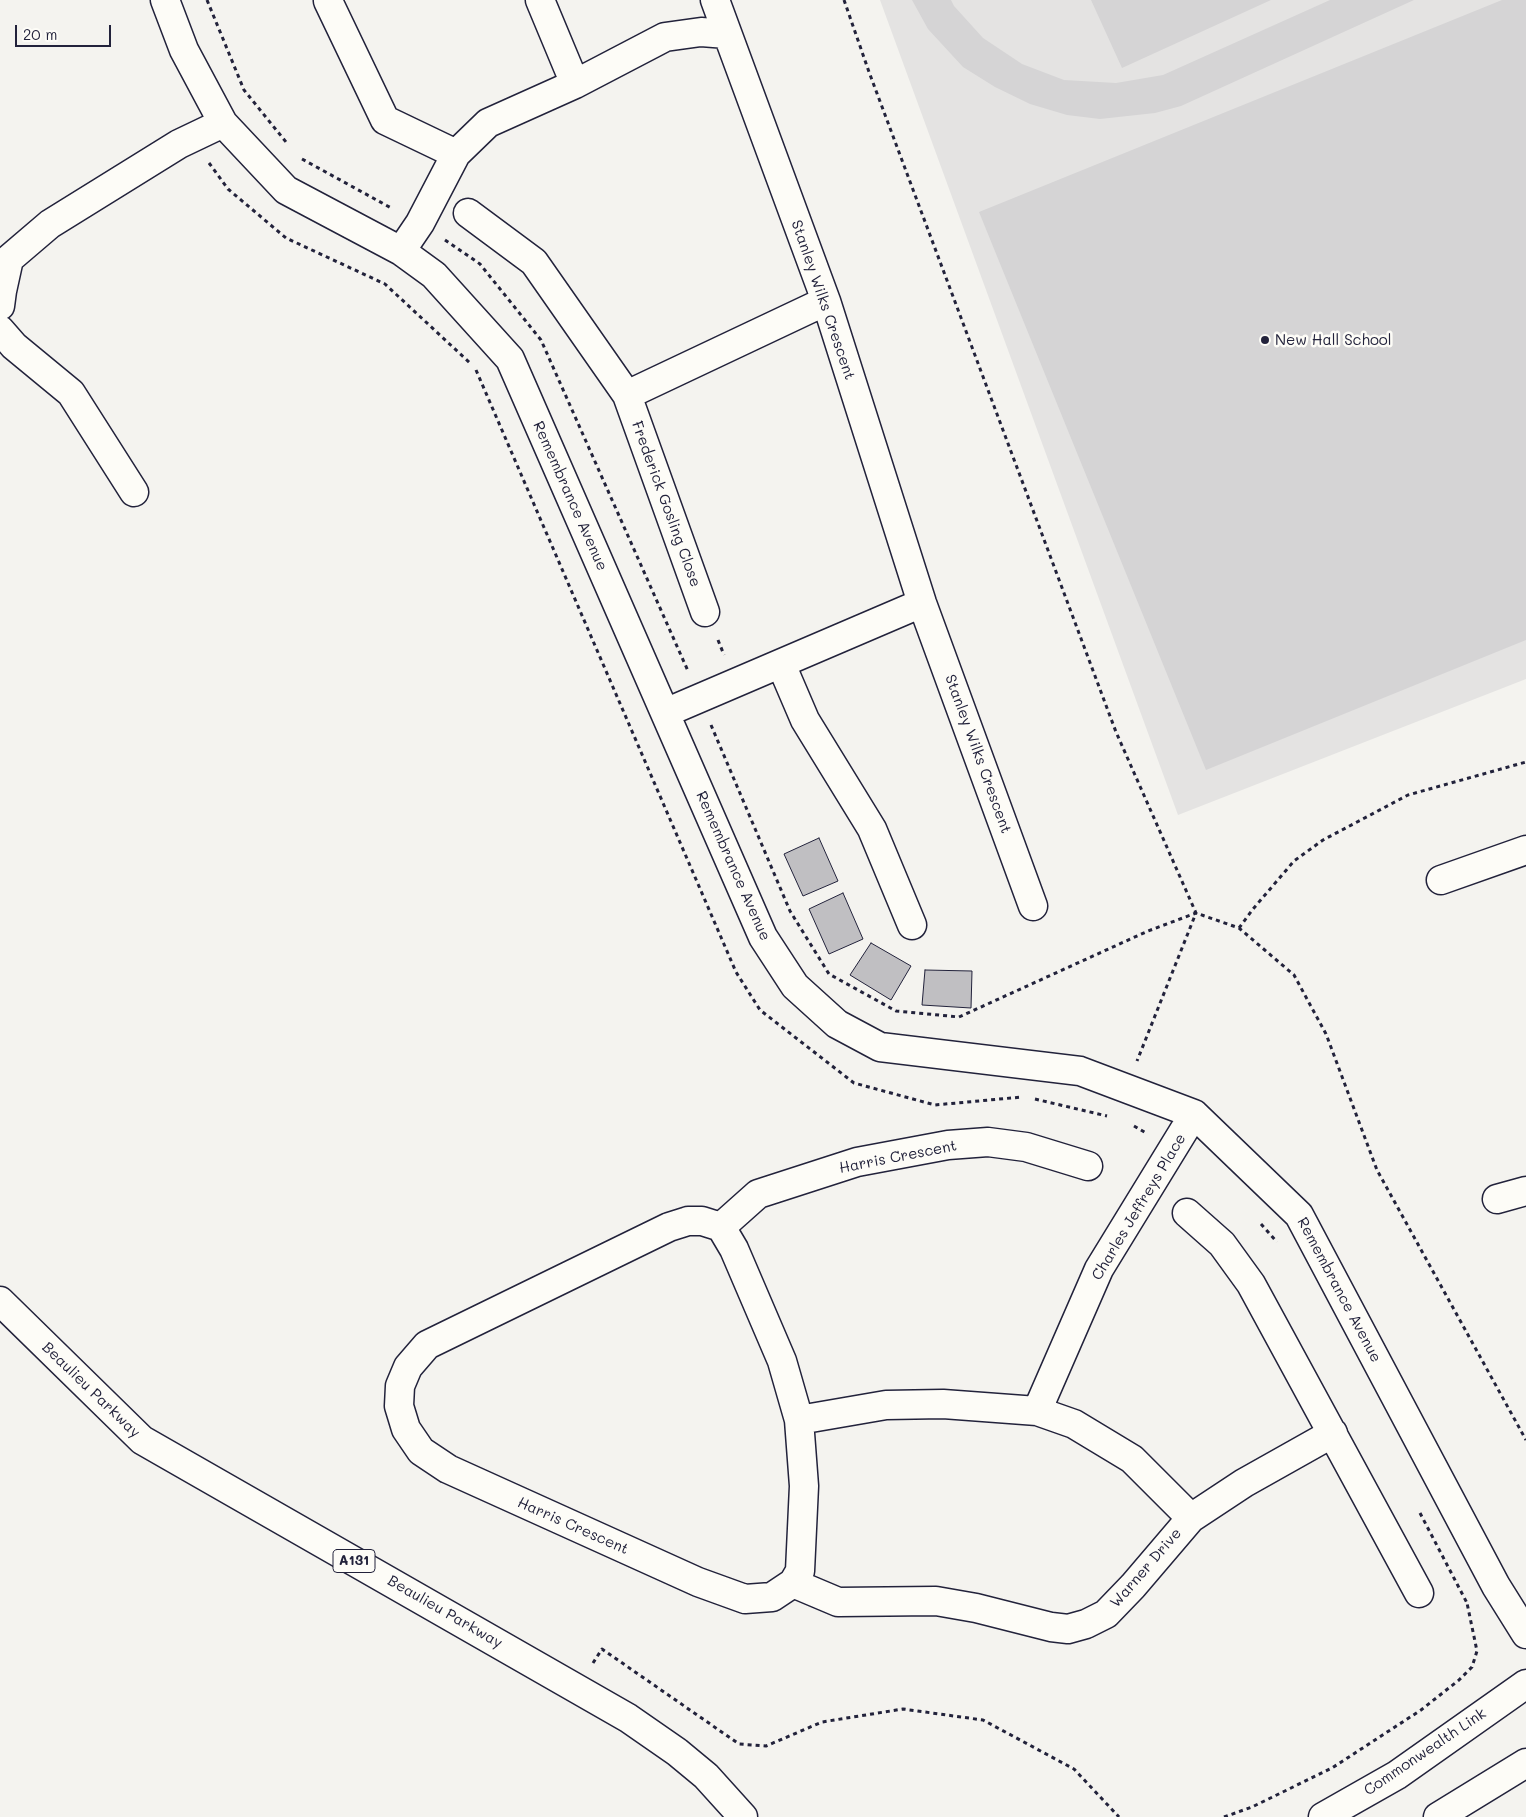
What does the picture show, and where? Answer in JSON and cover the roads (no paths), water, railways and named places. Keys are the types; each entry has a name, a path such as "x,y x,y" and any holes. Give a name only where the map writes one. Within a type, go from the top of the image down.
{"main road":[{"name":"Remembrance Avenue","path":"165,0 184,50 223,123 286,190 401,252 434,275 510,359 763,937 794,986 837,1024 880,1047 1080,1071 1194,1114 1299,1215 1496,1586 1526,1634"},
{"path":"540,0 575,84"},
{"name":"Stanley Wilks Crescent","path":"715,0 826,301 922,603 1033,906"},
{"path":"328,1 385,120 456,154"},
{"path":"401,252 420,223 456,154 488,124 575,84 665,37 701,32 726,34"},
{"path":"0,306 9,259 50,224 170,149 223,123"},
{"name":"Frederick Gosling Close","path":"468,213 534,262 627,396 705,612"},
{"path":"627,396 826,301"},
{"path":"0,330 14,346 70,393 134,492"},
{"path":"665,714 922,603"},
{"path":"781,664 805,720 872,829 912,925"},
{"path":"1440,880 1526,850"},
{"name":"Charles Jeffreys Place","path":"1037,1411 1099,1269 1194,1114"},
{"name":"Harris Crescent","path":"793,1583 772,1597 746,1599 680,1574 448,1469 421,1451 406,1429 399,1406 400,1386 408,1367 427,1345 669,1227 688,1221 702,1221 720,1228 758,1194 857,1162 948,1145 988,1142 1026,1147 1088,1166"},
{"path":"1497,1199 1526,1191"},
{"path":"1187,1213 1222,1244 1251,1284 1419,1593"},
{"path":"720,1228 734,1249 782,1361 799,1420 804,1486 800,1571 793,1583"},
{"name":"Beaulieu Parkway","path":"0,1301 142,1440 628,1718 677,1752 706,1776 734,1810"},
{"path":"799,1420 886,1405 943,1404 1037,1411 1074,1424 1132,1458 1191,1518"},
{"name":"Warner Drive","path":"793,1583 838,1602 936,1601 976,1608 1051,1627 1068,1629 1086,1624 1106,1614 1133,1586 1191,1518 1244,1483 1333,1433"},
{"name":"Commonwealth Link","path":"1323,1817 1396,1775 1526,1684"},
{"path":"1438,1817 1526,1763"}],"place":[{"name":"New Hall School","path":"1265,340"}]}
